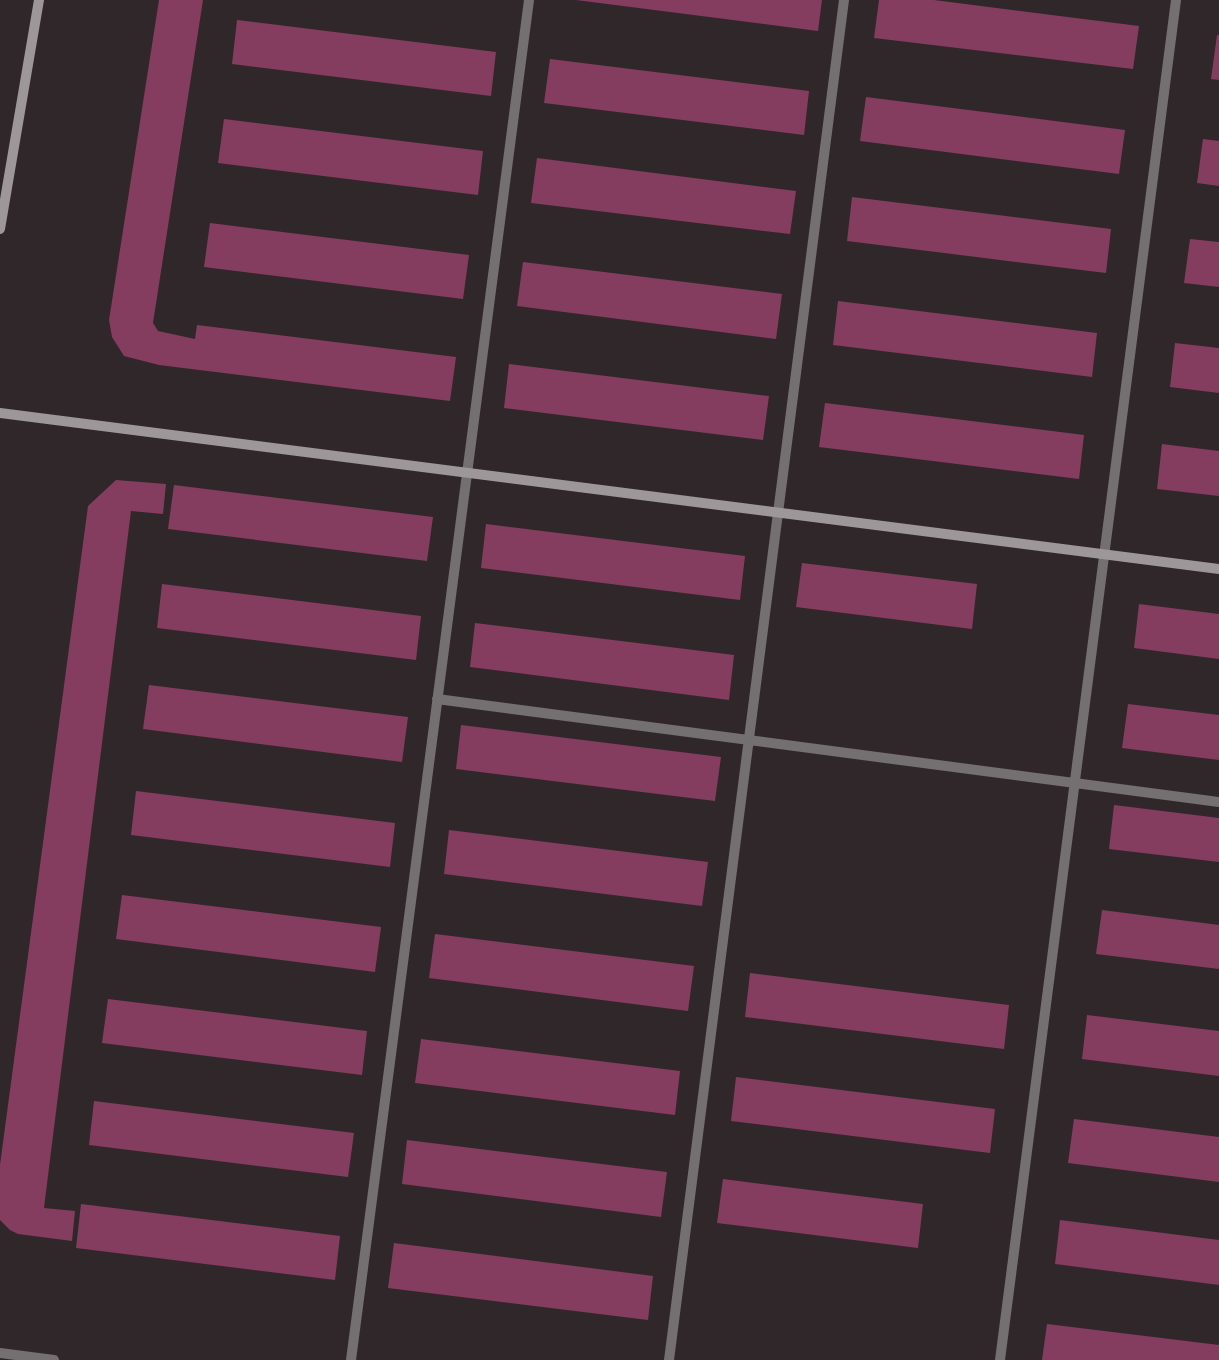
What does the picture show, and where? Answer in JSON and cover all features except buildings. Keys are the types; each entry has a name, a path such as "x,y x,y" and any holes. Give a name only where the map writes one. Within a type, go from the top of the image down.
{"street":[{"path":"0,229 39,0"},
{"path":"351,1360 529,0"},
{"path":"668,1360 844,0"},
{"path":"1000,1360 1176,0"},
{"path":"0,413 1219,569"},
{"path":"437,699 1219,802"},
{"path":"0,1353 54,1360"}]}
